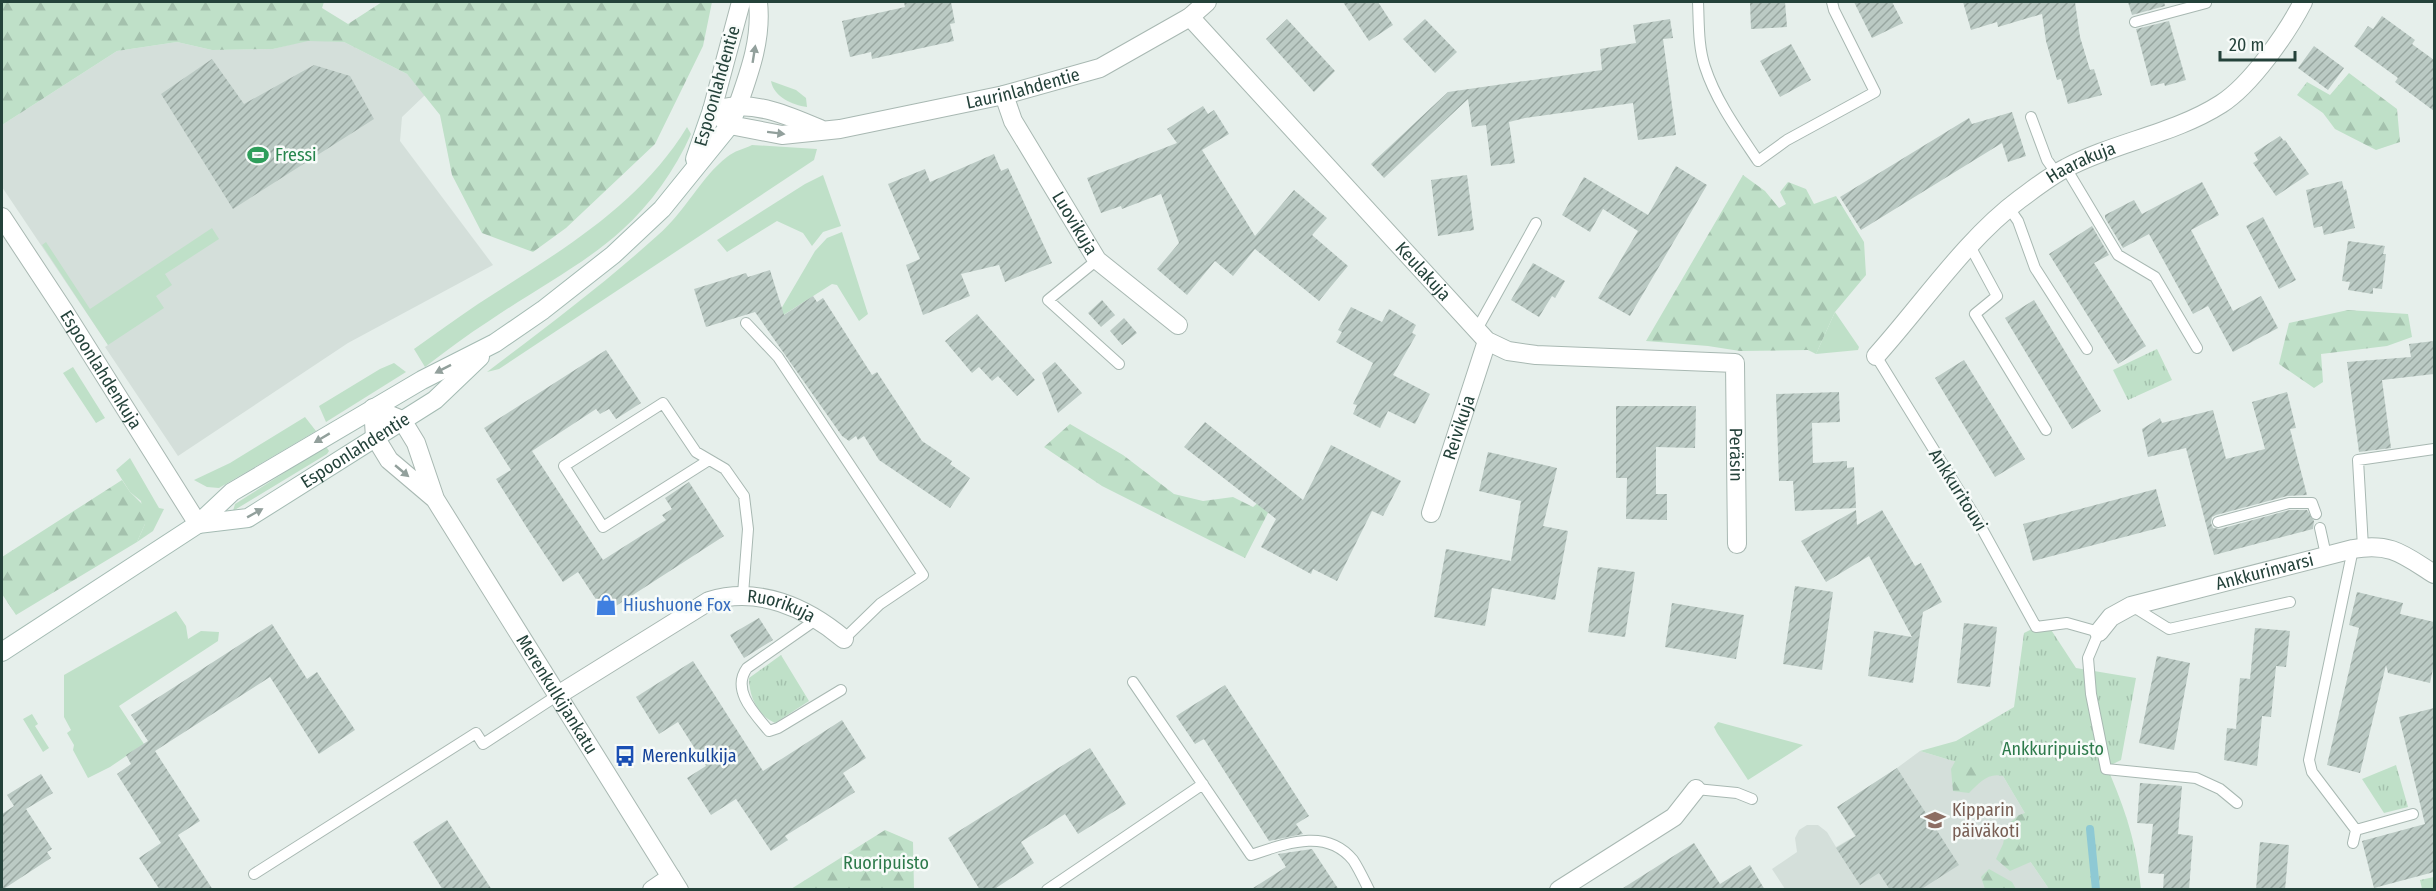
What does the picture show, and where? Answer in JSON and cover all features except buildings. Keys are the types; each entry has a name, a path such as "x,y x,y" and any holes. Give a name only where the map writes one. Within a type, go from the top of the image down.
{"street":[{"name":"Espoonlahdentie","path":"692,170 712,110 741,2"},
{"name":"Espoonlahdentie","path":"2,652 198,525 232,492 422,380 495,343 543,310 613,255 662,209 730,125 753,65 760,20 758,2"},
{"name":"Laurinlahdentie","path":"712,110 730,125 783,135 822,129 840,129 1004,95 1100,68 1190,17 1207,2"},
{"name":"Haarakuja","path":"1876,356 1970,246 2009,208 2061,171 2198,117 2223,102 2238,89 2287,32 2303,2"},
{"name":"Keulakuja","path":"1190,17 1482,336 1508,351 1536,355 1735,363"},
{"name":"Luovikuja","path":"1004,95 1013,121 1097,260 1178,325"},
{"name":"Laurinlahdentie","path":"712,110 738,105 785,114 822,129"},
{"name":"Espoonlahdenkuja","path":"2,217 64,311 198,525"},
{"name":"Reivikuja","path":"1431,513 1482,336"},
{"name":"Espoonlahdentie","path":"198,525 248,518 435,400 495,343"},
{"name":"Peräsin","path":"1735,363 1737,544"},
{"path":"373,408 402,420"},
{"name":"Merenkulkijankatu","path":"373,408 375,437 389,460 435,499"},
{"name":"Merenkulkijankatu","path":"402,420 416,443 435,499 675,883"},
{"name":"Ankkurinvarsi","path":"2099,632 2111,617 2131,606 2326,555 2375,545 2398,552 2434,574"},
{"name":"Ruorikuja","path":"558,695 709,601 724,596 743,594 792,606 844,639"},
{"path":"1559,890 1674,817 1696,789"},
{"path":"652,890 675,883"}],"lane":[{"path":"1698,2 1701,50 1705,67 1721,104 1758,161 1787,140 1875,92 1832,2"},
{"path":"2135,22 2206,3"},
{"path":"2031,117 2047,159 2061,171 2118,255 2155,277 2197,348"},
{"path":"2009,208 2018,221 2035,267 2087,349"},
{"path":"1482,336 1536,223"},
{"path":"1970,246 1997,296 1975,314 2046,430"},
{"path":"1097,260 1048,300 1119,364"},
{"path":"746,323 778,357 923,575 880,604 844,639"},
{"name":"Ankkuritouvi","path":"1876,356 1976,518 2036,627 2067,623 2099,632"},
{"path":"709,460 603,527 564,466 663,403 696,452 725,469 744,496 748,529 743,594"},
{"path":"2356,830 2312,772 2309,760 2358,548 2358,460 2434,449"},
{"path":"2218,522 2289,503 2312,503 2316,514"},
{"path":"2320,528 2326,555"},
{"path":"2131,606 2169,629 2290,602"},
{"path":"817,620 747,668 740,677 740,688 769,730 786,724 841,690"},
{"path":"2099,632 2088,658 2091,694 2106,769 2196,778 2220,789 2237,803"},
{"path":"1133,682 1251,855 1294,842 1314,840 1338,846 1353,861 1369,890"},
{"path":"254,874 476,733 483,744 558,695"},
{"path":"1047,890 1203,784"},
{"path":"1696,789 1737,793 1752,799"},
{"path":"2356,830 2413,814"},
{"path":"2353,843 2356,830"}],"shaded area":[{"path":"308,40 344,42 407,74 425,95 402,117 400,141 493,265 348,343 178,456 105,347 108,345 2,187 2,125 117,51 177,42 212,50 273,49"},
{"name":"Kipparin päiväkoti","path":"1920,751 2003,776 2026,815 2019,845 2049,889 1785,889 1772,869 1797,852 1795,838 1799,830 1807,825 1818,825 1827,832 1836,847 1855,836 1837,807"}],"green space":[{"path":"2,2 324,2 322,8 348,24 382,2 712,2 703,46 655,144 566,228 533,252 482,233 452,175 440,115 407,74 344,42 308,41 273,49 212,50 177,42 117,51 2,125"},
{"path":"2349,73 2397,109 2400,142 2376,150 2335,129 2323,113 2297,95 2307,82 2330,95"},
{"path":"771,81 796,90 806,98 807,107 784,99 776,92"},
{"path":"687,127 691,134 678,161 652,198 622,230 592,254 481,326 425,367 414,349 593,227 644,182 667,156"},
{"path":"752,145 817,149 814,160 499,369 487,372 638,253 667,226 718,165 733,153"},
{"path":"823,175 841,226 823,232 812,246 803,233 777,221 727,252 717,240 805,184"},
{"path":"1743,175 1765,191 1779,208 1786,204 1780,192 1788,182 1806,189 1814,204 1836,196 1864,242 1866,275 1835,312 1816,354 1808,350 1740,351 1646,341"},
{"path":"212,228 219,239 165,274 172,285 156,296 164,308 108,345 42,245 46,242 90,309"},
{"path":"842,232 868,314 859,321 837,285 832,284 774,321 815,251 827,238"},
{"path":"2348,310 2408,314 2412,337 2387,346 2321,354 2323,382 2314,388 2279,364 2289,323"},
{"path":"1835,312 1859,347 1858,350 1816,354"},
{"path":"2157,349 2172,380 2128,400 2113,370"},
{"path":"394,363 406,372 326,422 319,406"},
{"path":"73,367 105,418 96,423 63,373"},
{"path":"305,417 316,431 219,488 207,487 194,480 230,463"},
{"path":"1070,424 1123,455 1174,494 1203,501 1233,497 1253,507 1263,498 1272,505 1245,558 1102,486 1044,447"},
{"path":"323,448 329,451 327,454 233,511 235,504"},
{"path":"130,458 159,508 164,509 153,531 137,542 145,524 141,501 130,492 116,470"},
{"path":"122,480 146,508 145,524 137,542 16,615 2,594 2,557"},
{"path":"176,611 186,626 188,639 201,631 219,632 218,641 119,706 144,744 110,767 88,778 67,733 71,730 64,717 64,675"},
{"name":"Ankkuripuisto","path":"2046,622 2076,668 2136,678 2121,760 2107,767 2129,827 2141,889 2049,889 2019,845 2026,815 2003,776 1920,751 1956,741 2014,707 2024,633"},
{"path":"781,655 809,701 775,723 763,715 755,704 749,678"},
{"path":"32,714 38,724 35,726 49,748 43,752 23,719"},
{"path":"1718,722 1803,745 1748,780 1717,733 1714,727"},
{"path":"1959,754 2003,776 1988,777 1969,793 1953,791 1951,769"},
{"path":"2396,765 2408,807 2384,813 2362,779"},
{"path":"2031,811 2035,860 2010,871 1996,859 2003,844 2007,825 2019,815"},
{"name":"Ruoripuisto","path":"885,830 913,842 914,889 791,889"},
{"path":"1989,869 2012,882 2016,889 1985,889 1981,877"},
{"path":"2434,877 2434,889 2422,889 2420,880"}],"waterway":[{"path":"2090,829 2096,890"}],"place":[{"name":"Fressi","path":"258,155"},
{"name":"Hiushuone Fox","path":"606,605"},
{"name":"Merenkulkija","path":"625,756"},
{"name":"Kipparin päiväkoti","path":"1935,820"}]}
